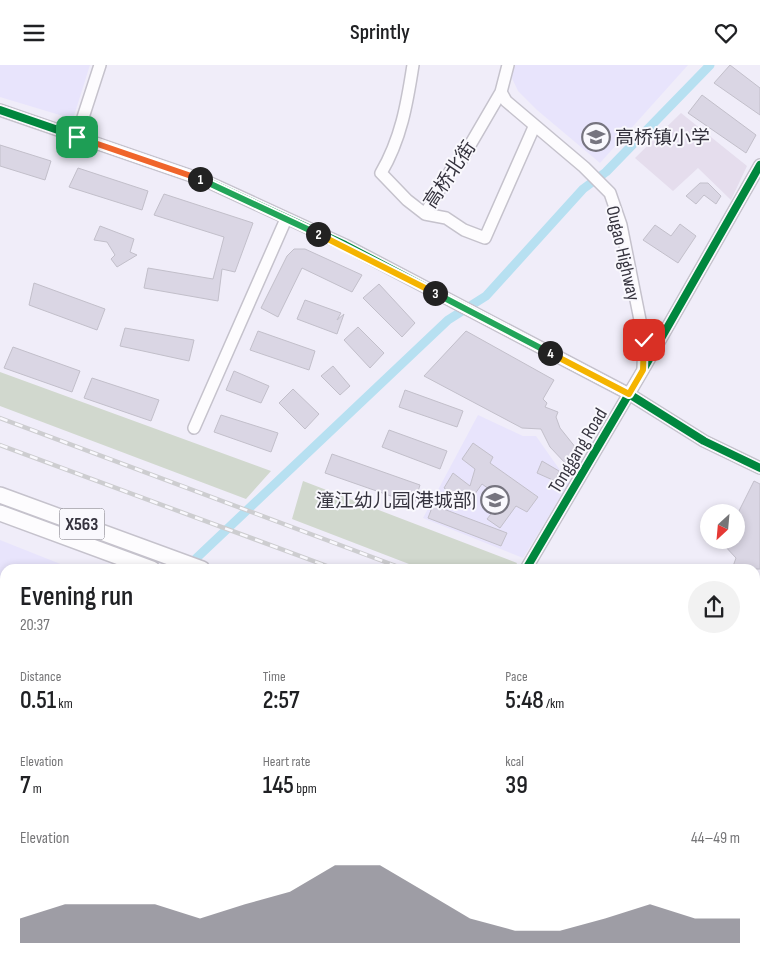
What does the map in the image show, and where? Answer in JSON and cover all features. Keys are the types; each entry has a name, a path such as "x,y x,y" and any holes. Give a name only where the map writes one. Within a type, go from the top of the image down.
{"main road":[{"name":"X563","path":"0,495 189,564"},
{"name":"X563","path":"0,513 140,564"}],"street":[{"path":"77,137 100,65"},
{"name":"高桥北街","path":"413,65 405,118 392,155 381,173 407,200 425,213 451,170 459,164 501,92"},
{"path":"501,92 508,65"},
{"name":"Ougao Highway","path":"501,92 506,101 534,127 584,167 610,193 621,225 642,331 643,370"},
{"path":"0,109 206,181 345,245 629,394 704,441 760,467"},
{"path":"425,213 446,218 464,230 485,238 534,127"},
{"name":"Tonggang Road","path":"529,564 760,165"},
{"path":"194,428 286,219"}],"shaded area":[{"path":"0,65 90,65 73,119 0,97"},
{"name":"高桥镇小学","path":"515,65 688,65 600,163 537,110 518,91 511,76"},
{"path":"681,113 747,166 731,200 698,168 673,191 635,158"},
{"path":"0,372 271,471 246,499 0,406"},
{"name":"潼江幼儿园(港城部)","path":"478,415 523,436 536,436 569,483 523,558 423,518"},
{"path":"303,481 517,563 409,564 292,519"},
{"path":"0,540 60,564 0,564"}],"building":[{"path":"730,65 760,88 760,115 714,83"},
{"path":"702,95 756,135 746,153 688,113"},
{"path":"0,145 51,161 45,180 0,166"},
{"path":"78,168 148,191 142,210 69,187"},
{"path":"700,183 708,183 721,196 716,204 704,195 696,204 686,196"},
{"path":"164,194 253,223 235,272 222,269 218,301 144,288 148,268 213,279 224,237 154,215"},
{"path":"680,224 696,236 678,263 643,240 655,225 671,236"},
{"path":"100,226 134,239 130,252 137,255 117,267 111,259 115,255 107,242 94,240"},
{"path":"294,249 305,249 362,275 352,292 302,268 278,317 261,308 287,256"},
{"path":"34,283 105,309 97,330 29,305"},
{"path":"379,284 415,323 402,337 363,298"},
{"path":"305,300 341,313 337,320 344,314 337,334 297,319"},
{"path":"358,327 384,353 370,368 344,340"},
{"path":"125,328 194,340 189,361 120,346"},
{"path":"258,331 315,351 309,370 250,350"},
{"path":"466,331 554,380 543,399 547,403 545,407 558,412 556,417 560,428 576,448 567,465 550,447 541,429 522,428 424,376"},
{"path":"13,347 80,371 72,392 4,368"},
{"path":"333,366 350,386 340,395 321,376"},
{"path":"234,371 269,386 261,403 226,390"},
{"path":"92,378 159,400 151,421 84,398"},
{"path":"293,389 319,414 305,429 279,403"},
{"path":"405,390 463,411 457,427 399,407"},
{"path":"221,415 278,433 271,452 214,432"},
{"path":"389,430 447,451 440,469 382,447"},
{"path":"473,443 493,457 490,463 538,497 527,512 516,506 500,528 487,519 503,499 482,484 467,505 444,488 453,473 470,486 475,469 462,459"},
{"path":"332,454 420,485 414,504 325,473"},
{"path":"542,461 559,471 555,481 537,473"},
{"path":"754,481 760,484 760,564 734,564 736,558 728,549 745,549 745,504 742,504"},
{"path":"433,505 507,533 501,546 428,518"}],"waterway":[{"path":"190,564 448,320 486,296 583,189 606,172 710,65"}],"railway":[{"path":"0,418 391,564"},
{"path":"0,445 321,564"}],"cycle path":[{"path":"0,110 206,181 345,245 629,394 704,441 760,468"},
{"path":"529,564 760,165"}],"place":[{"name":"高桥镇小学","path":"596,137"},
{"name":"潼江幼儿园(港城部)","path":"495,500"}],"route":[{"path":"77,137 206,181 345,245 629,394 643,370 644,340"}]}
